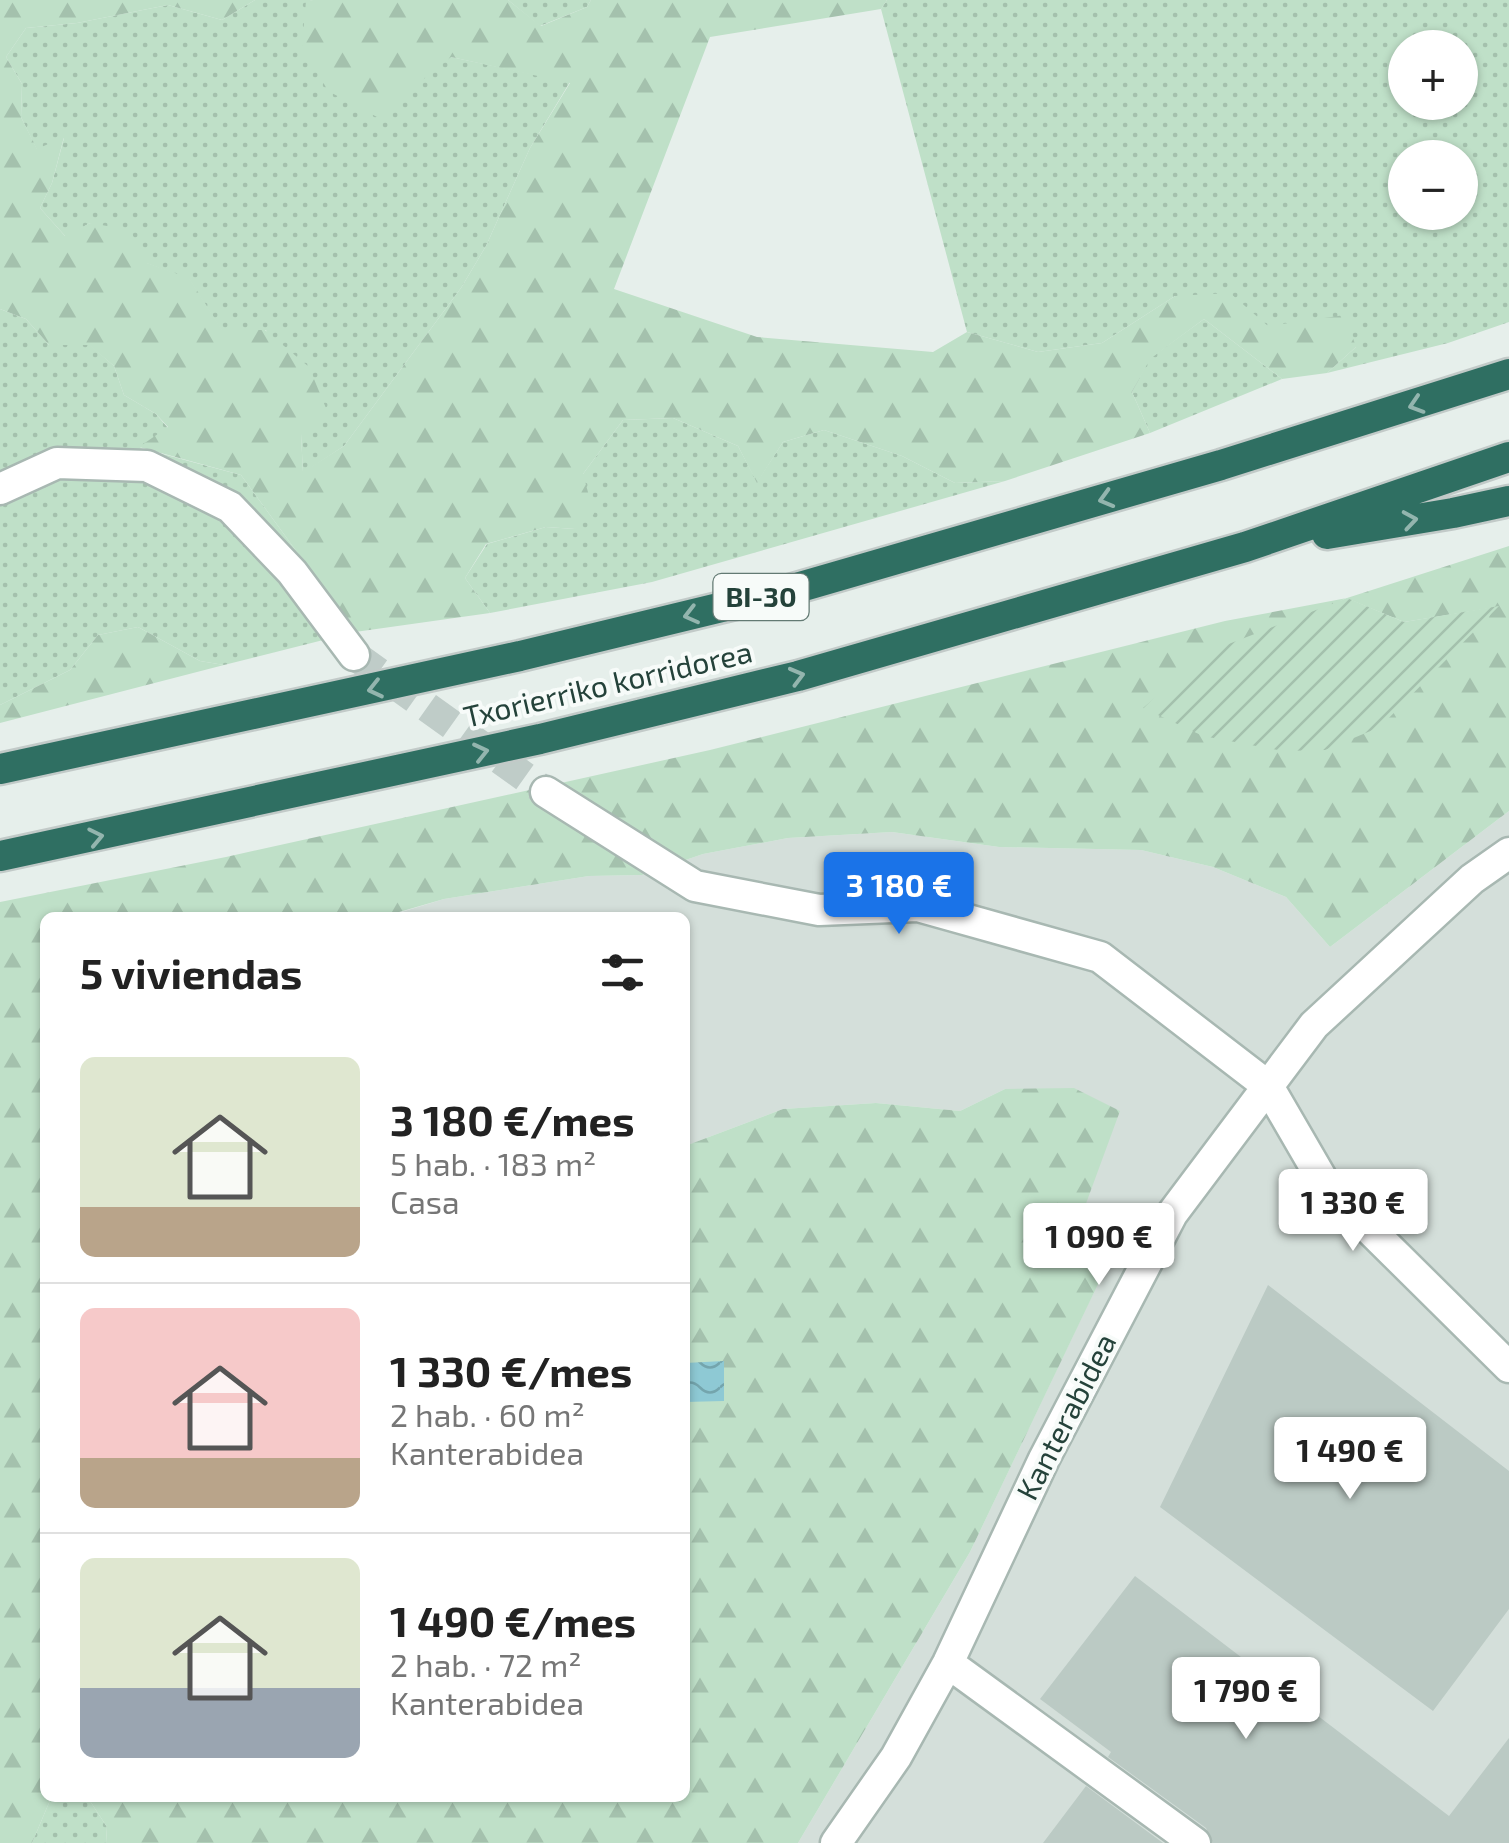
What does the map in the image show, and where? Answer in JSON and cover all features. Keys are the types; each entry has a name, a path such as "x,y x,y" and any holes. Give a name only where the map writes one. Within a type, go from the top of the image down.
{"highway":[{"name":"Txorierriko korridorea","path":"0,769 466,668 776,594 1238,460 1509,374"},
{"name":"Txorierriko korridorea","path":"0,856 503,748 798,676 1245,547 1509,457"},
{"path":"1245,547 1453,514 1509,500"}],"street":[{"path":"0,489 58,462 147,466 230,507 292,572 354,655"},
{"path":"546,792 695,886 819,910 918,906 1100,957 1268,1086 1326,1186 1509,1367"},
{"name":"Kanterabidea","path":"836,1843 896,1757 948,1663 1044,1459 1172,1214 1314,1025 1472,879 1509,853"},
{"path":"948,1663 1195,1843"}],"shaded area":[{"path":"1509,811 1509,1843 798,1843 970,1552 1111,1256 1077,1228 1005,1089 960,1111 876,1103 783,1109 690,1144 690,912 402,912 444,899 589,876 642,875 703,854 788,838 892,832 999,847 1141,850 1213,867 1286,897 1330,947"}],"green space":[{"path":"0,0 255,0 222,20 168,5 77,23 26,28 6,57 22,84 21,117 37,149 64,137 52,183 40,208 65,236 90,223 130,230 147,263 189,278 222,330 265,330 309,367 328,413 301,434 303,472 344,446 461,288 486,246 530,148 570,83 451,57 377,117 328,91 302,45 306,1 313,0 508,0 541,26 587,7 591,0 887,0 881,9 710,37 614,289 757,337 933,352 967,332 1038,352 1102,343 1175,296 1230,293 1268,326 1345,315 1356,347 1327,373 1282,379 1204,319 1150,359 1132,392 1150,433 1005,481 955,483 902,456 824,430 783,442 757,483 738,446 673,418 623,420 583,474 594,514 575,529 546,527 486,544 465,578 490,613 355,632 241,475 139,447 168,427 156,414 124,395 114,366 89,345 49,345 26,319 0,309"},
{"path":"255,0 313,0 306,2 451,57 570,82 530,148 486,246 461,288 344,446 303,473 301,434 266,330 222,331 189,279 146,263 90,223 66,237 40,208 52,183 64,138 37,150 21,117 22,84 6,57 26,28 77,23 168,5 222,20"},
{"path":"508,0 591,0 587,7 540,26"},
{"path":"887,0 1509,0 1509,322 1448,343 1327,373 1356,347 1268,326 1175,296 1102,343 1038,352 967,332 881,9"},
{"path":"0,309 26,319 49,345 90,345 114,366 124,395 156,414 168,428 140,448 241,475 355,632 224,665 200,661 138,627 98,635 70,670 0,705"},
{"path":"1204,319 1282,379 1150,433 1132,392 1149,359"},
{"path":"673,418 738,446 757,482 783,442 824,430 902,456 955,483 1005,481 652,582 490,613 465,578 487,544 546,527 575,529 583,474 623,420"},
{"path":"1509,546 1509,811 1330,947 1286,897 1213,867 1141,850 999,847 892,832 788,838 703,854 642,875 589,876 444,899 399,912 40,912 40,1802 49,1802 32,1843 0,1843 0,902 226,857 710,750 1225,621 1345,598 1144,708 1497,607 1404,622 1347,598"},
{"path":"1347,598 1404,622 1499,606 1380,727 1325,750 1283,751 1203,736 1143,708 1208,652"},
{"path":"138,627 200,661 224,665 0,723 0,705 70,670 98,635"},
{"path":"1074,1088 1120,1111 1077,1228 1111,1257 970,1552 798,1843 106,1843 107,1827 91,1802 690,1802 690,1144 783,1109 876,1103 960,1111 1005,1089"},
{"path":"49,1802 91,1802 107,1827 106,1843 32,1843"}],"water":[{"path":"724,1361 724,1401 690,1402 690,1363"}],"building":[{"path":"1268,1285 1509,1471 1509,1609 1433,1711 1160,1507"},
{"path":"1135,1576 1449,1816 1509,1738 1509,1843 1213,1843 1206,1828 1108,1757 1111,1752 1040,1699"},
{"path":"1086,1786 1163,1843 1043,1843"}],"tunnel":[{"path":"354,655 546,792"}]}
